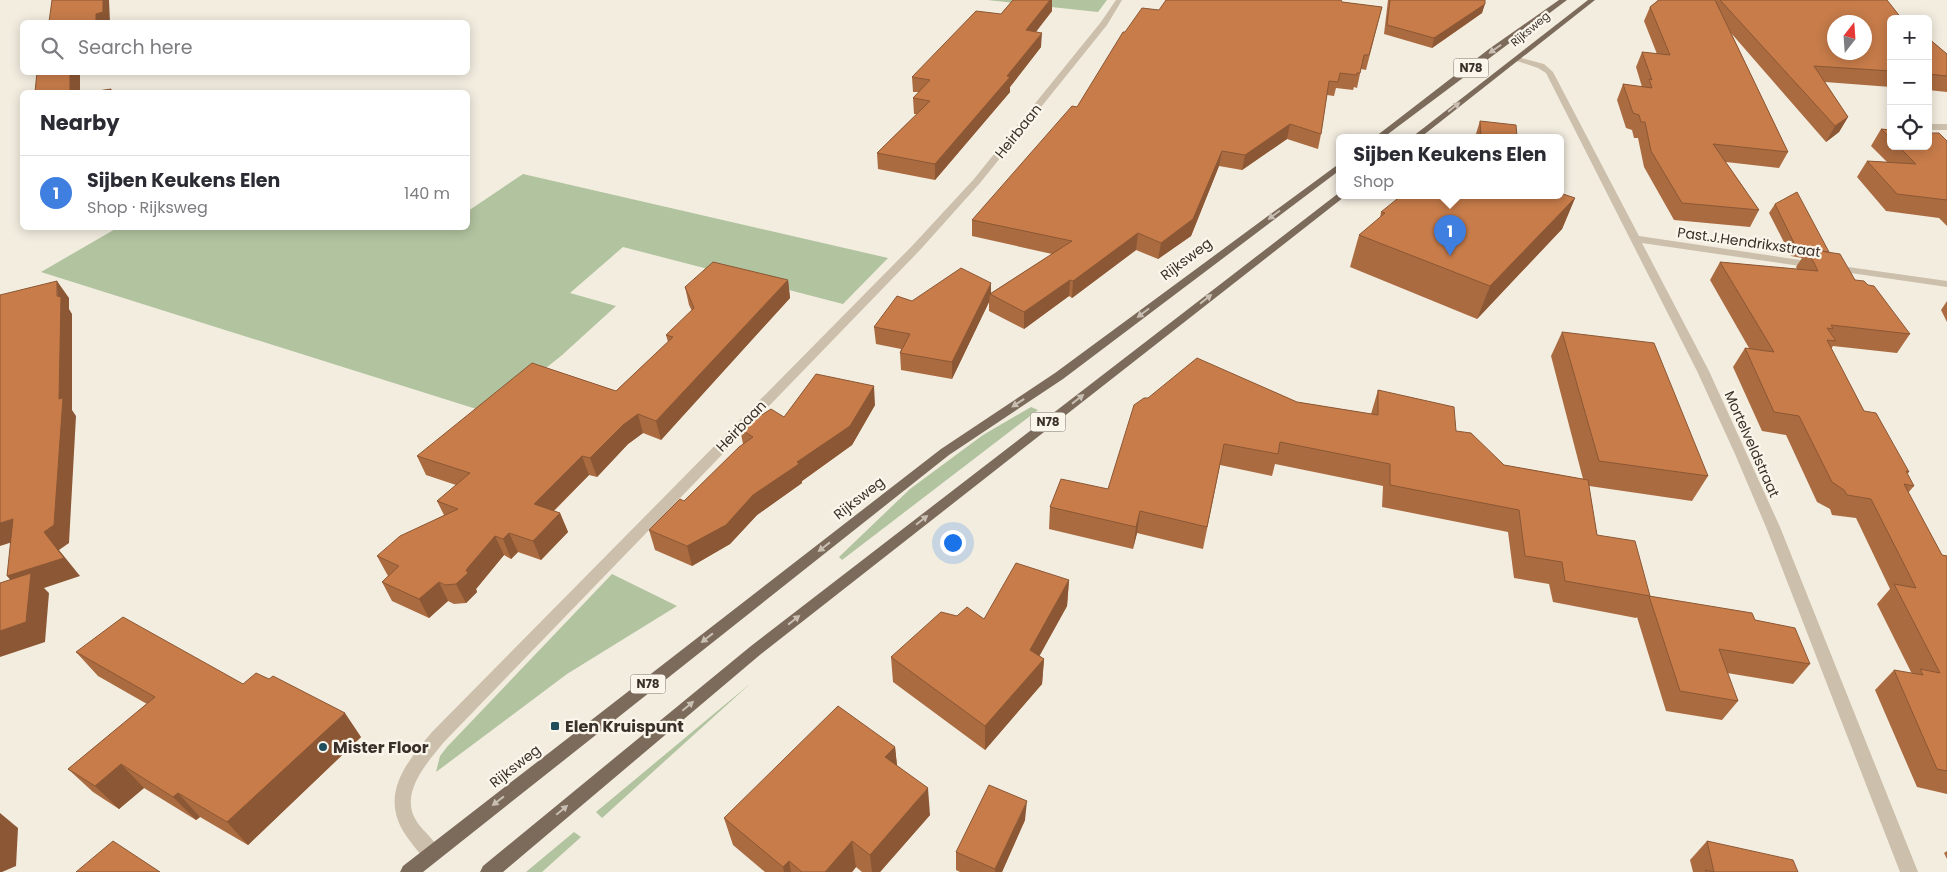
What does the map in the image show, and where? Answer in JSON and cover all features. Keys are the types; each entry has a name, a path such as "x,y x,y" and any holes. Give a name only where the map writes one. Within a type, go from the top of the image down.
{"main road":[{"name":"Rijksweg","path":"1383,134 1492,50 1564,0"},
{"name":"Rijksweg","path":"1420,134 1520,59 1592,0"},
{"name":"Rijksweg","path":"409,872 945,452 1059,376 1336,169"},
{"name":"N78","path":"489,872 756,650 1336,199"}],"street":[{"name":"Heirbaan","path":"432,853 406,820 402,809 404,789 420,758 445,730 916,248 978,181 1104,23 1119,0"},
{"name":"Mortelveldstraat","path":"1520,59 1541,66 1550,72 1703,371 1773,527 1909,872"},
{"path":"1932,127 1947,128"},
{"name":"Past.J.Hendrikxstraat","path":"1636,239 1947,284"}],"green space":[{"path":"987,0 1107,0 1098,12"},
{"path":"523,174 888,258 843,304 623,247 570,293 616,306 561,356 489,413 41,272 114,230 470,230 470,210"},
{"path":"1031,407 1038,410 842,560 839,557 910,489 983,435"},
{"path":"612,574 677,606 567,674 436,772 440,756 447,747"},
{"path":"751,683 602,818 596,812"},
{"path":"574,832 581,837 542,872 526,872"}],"building":[{"path":"52,0 103,0 103,12 96,14 96,20 49,20"},
{"path":"1013,0 1050,0 1026,30 1042,33 1007,76 1010,77 935,164 877,153 930,101 913,98 930,80 912,77 976,11 1001,14"},
{"path":"1166,0 1341,0 1342,2 1382,7 1369,55 1364,55 1360,73 1356,75 1340,73 1338,82 1329,81 1321,134 1290,124 1245,155 1222,151 1193,219 1161,243 1138,233 1073,281 1070,280 1024,312 990,294 1072,241 972,220 1072,106 1077,107 1123,32 1125,32 1142,8 1159,10"},
{"path":"1390,0 1485,0 1485,4 1434,38 1387,25"},
{"path":"1659,0 1715,0 1788,152 1713,144 1759,210 1682,203 1651,151 1645,122 1641,122 1639,115 1633,113 1623,84 1652,88 1649,79 1652,80 1642,52 1670,55 1650,7"},
{"path":"1720,0 1887,0 1899,15 1887,15 1887,71 1814,66 1848,117 1835,126"},
{"path":"1932,41 1947,54 1947,76 1932,74"},
{"path":"37,75 70,75 70,90 35,90"},
{"path":"1480,121 1516,125 1517,134 1481,134"},
{"path":"1881,129 1887,130 1887,135"},
{"path":"1932,133 1939,133 1947,141 1947,200 1897,194 1867,161 1916,164 1902,150 1932,150"},
{"path":"1797,192 1829,252 1796,247 1775,204"},
{"path":"1564,194 1575,198 1490,286 1359,235 1385,213 1381,212 1397,199 1564,199"},
{"path":"1807,249 1840,254 1855,280 1864,281 1868,285 1874,286 1910,334 1831,325 1833,329 1827,328 1836,341 1827,340 1864,411 1876,413 1909,472 1906,471 1914,486 1904,484 1942,555 1947,556 1947,771 1937,769 1894,670 1923,675 1920,669 1940,673 1894,584 1916,588 1871,499 1847,495 1844,490 1832,482 1799,416 1774,412 1745,348 1774,352 1720,262 1818,271"},
{"path":"713,262 788,280 656,421 638,414 623,425 590,458 582,456 534,504 560,513 533,541 509,533 503,539 495,536 466,570 468,573 456,584 445,585 439,582 419,599 382,582 399,566 377,556 400,536 458,509 437,501 470,473 417,456 532,363 616,391 673,337 666,335 694,308 685,287"},
{"path":"961,268 991,283 952,362 900,353 910,334 874,327 897,296 912,301"},
{"path":"57,281 57,296 61,297 59,399 63,398 54,525 44,532 64,558 7,576 13,519 0,523 0,295"},
{"path":"1562,332 1654,343 1708,476 1599,461"},
{"path":"1197,358 1297,402 1378,415 1378,390 1454,407 1456,431 1471,433 1504,465 1588,480 1597,535 1635,541 1650,596 1565,581 1562,562 1525,556 1519,510 1390,485 1390,464 1280,442 1278,454 1224,444 1207,527 1140,511 1136,527 1050,507 1061,479 1108,489 1134,405 1144,398 1148,398"},
{"path":"816,374 874,386 850,426 753,495 726,525 687,546 649,530 680,499 684,501 739,447 753,437 740,429 771,409 784,417"},
{"path":"1016,563 1069,580 1030,650 1044,659 985,726 891,657 941,612 957,616 967,607 984,619"},
{"path":"31,573 26,622 0,631 0,583"},
{"path":"1649,596 1752,613 1755,620 1795,628 1810,664 1719,649 1738,701 1680,691"},
{"path":"123,617 243,684 256,673 269,679 273,676 345,713 227,822 178,793 173,797 121,764 95,786 68,769 155,697 76,652"},
{"path":"838,706 895,747 885,757 928,788 870,855 852,841 825,872 802,872 789,861 783,867 724,818"},
{"path":"989,785 1027,801 995,869 956,852"},
{"path":"113,841 160,872 76,872"},
{"path":"1707,841 1793,860 1798,872 1714,872"}],"place":[{"name":"Sijben Keukens Elen","path":"1450,256"},
{"name":"Elen Kruispunt","path":"555,726"},
{"name":"Mister Floor","path":"323,747"}]}
